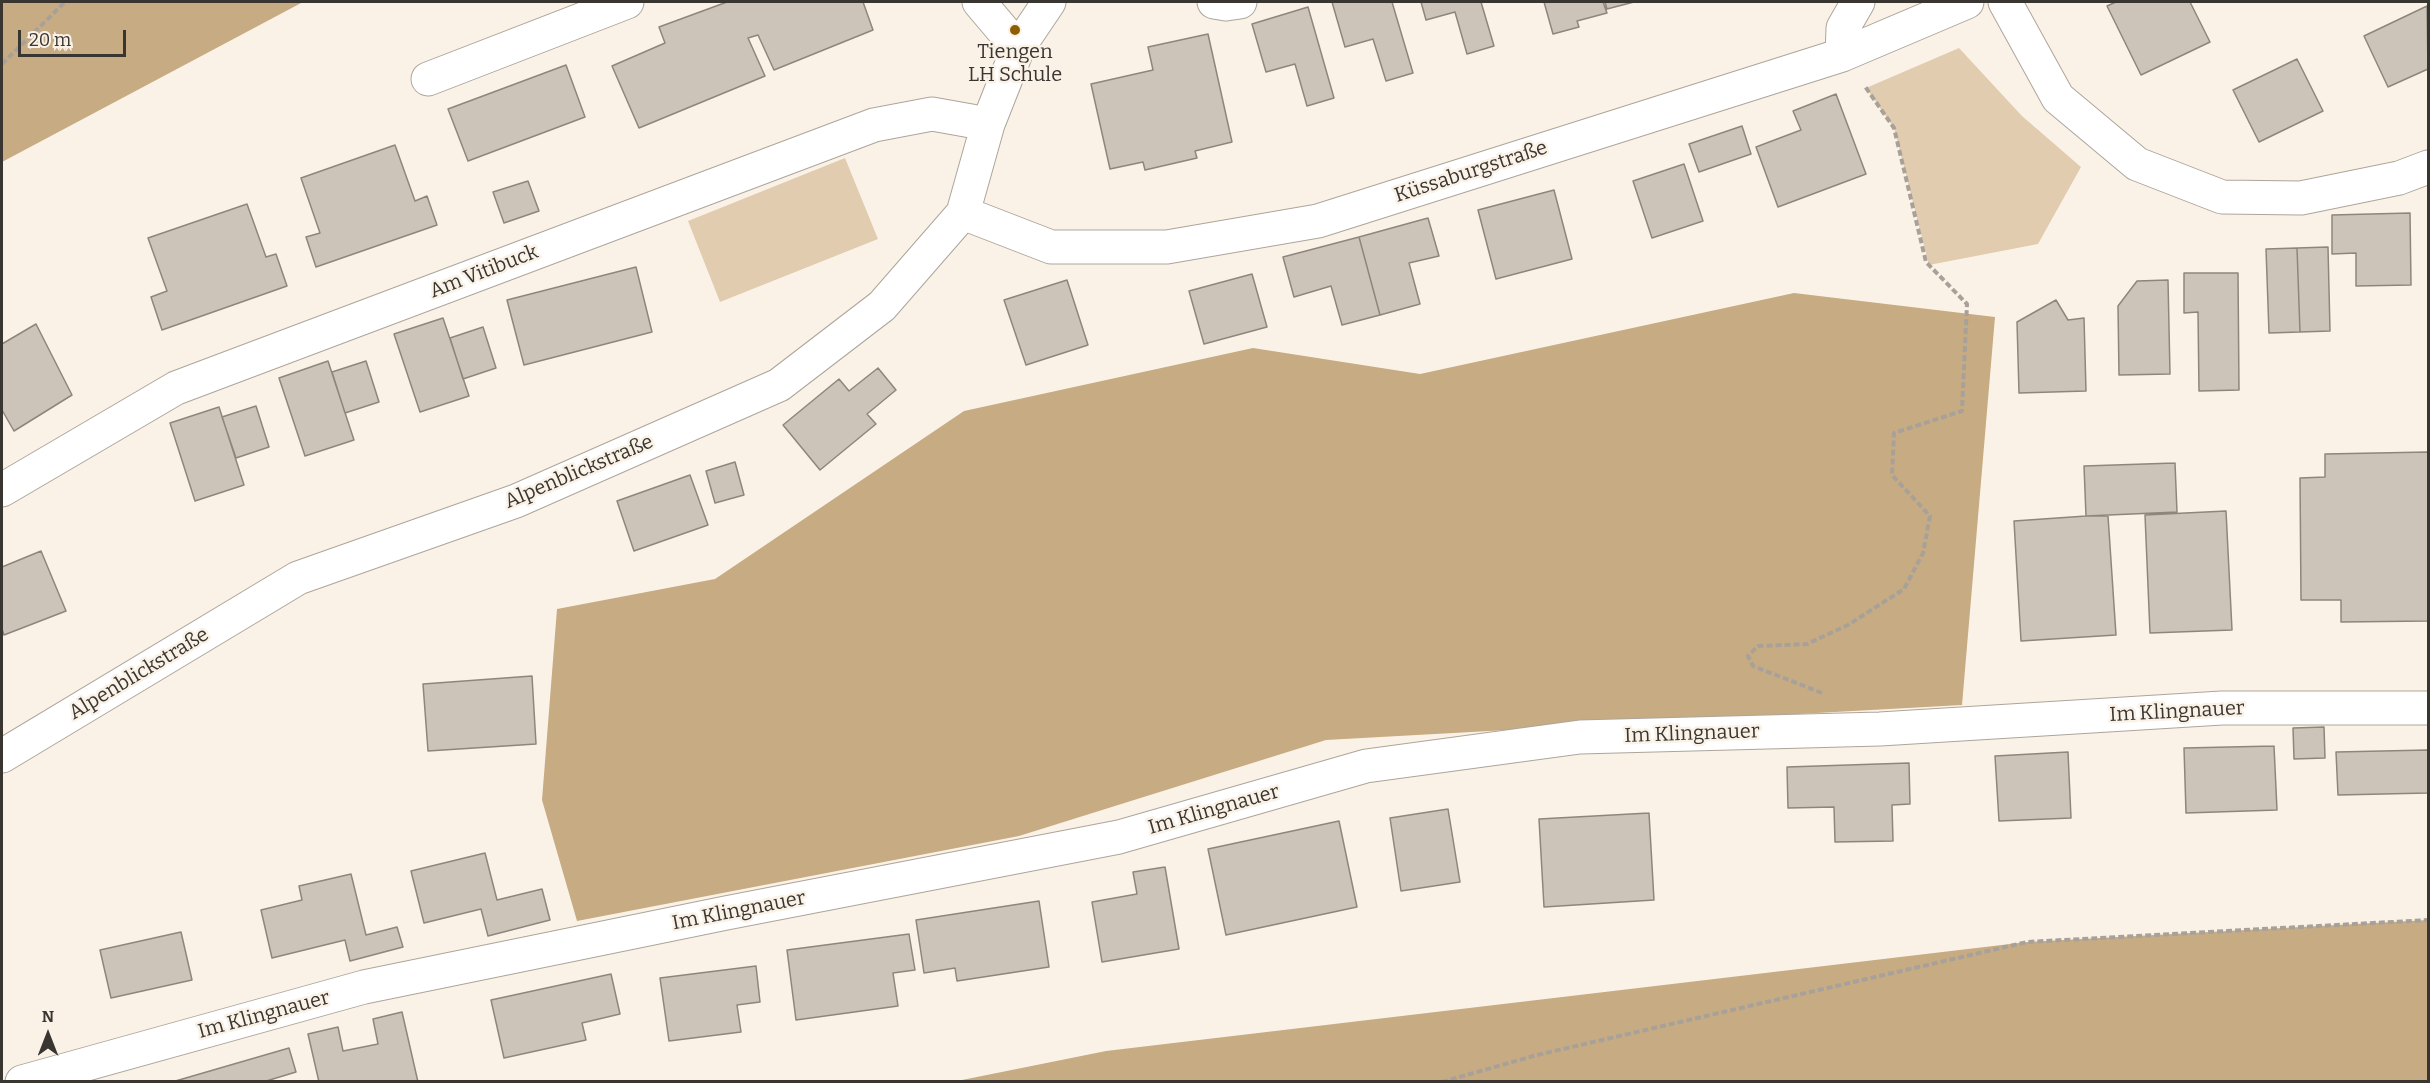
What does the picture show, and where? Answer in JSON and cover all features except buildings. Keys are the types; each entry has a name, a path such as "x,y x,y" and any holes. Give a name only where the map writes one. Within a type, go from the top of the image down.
{"street":[{"path":"428,79 627,2"},
{"path":"979,2 1018,48"},
{"name":"Alpenblickstraße","path":"2,756 298,578 516,501 779,385 882,306 963,213 988,124 1018,48 1049,2"},
{"path":"1214,2 1226,4 1240,2"},
{"path":"1842,55 1843,28 1858,2"},
{"name":"Küssaburgstraße","path":"963,213 1051,247 1167,247 1318,221 1842,55 1967,2"},
{"path":"2006,2 2058,98 2137,164 2222,197 2301,198 2398,178 2428,167"},
{"name":"Am Vitibuck","path":"2,490 176,388 874,125 932,114 988,124"},
{"name":"Im Klingnauer","path":"22,1082 364,987 726,913 1119,837 1366,766 1581,737 1880,729 2222,708 2428,708"}],"path":[{"path":"2,64 65,2"},
{"path":"1828,695 1753,666 1748,656 1758,646 1807,644 1848,625 1904,589 1923,553 1930,516 1892,475 1894,433 1962,411 1967,304 1926,262 1894,128 1842,55"},
{"path":"1442,1082 1537,1055 2027,942 2428,920"}],"shaded area":[{"path":"2,2 303,2 2,162"},
{"path":"1959,48 2022,116 2081,167 2038,244 1929,265 1894,128 1866,88"},
{"path":"845,158 878,239 720,302 688,221"},
{"path":"1794,293 1995,317 1962,705 1326,740 1019,836 577,921 542,800 557,609 715,579 964,411 1253,348 1420,374"},
{"path":"2428,920 2428,1081 957,1081 1106,1051 2027,942"}],"place":[{"name":"Tiengen LH Schule","path":"1015,30"}]}
